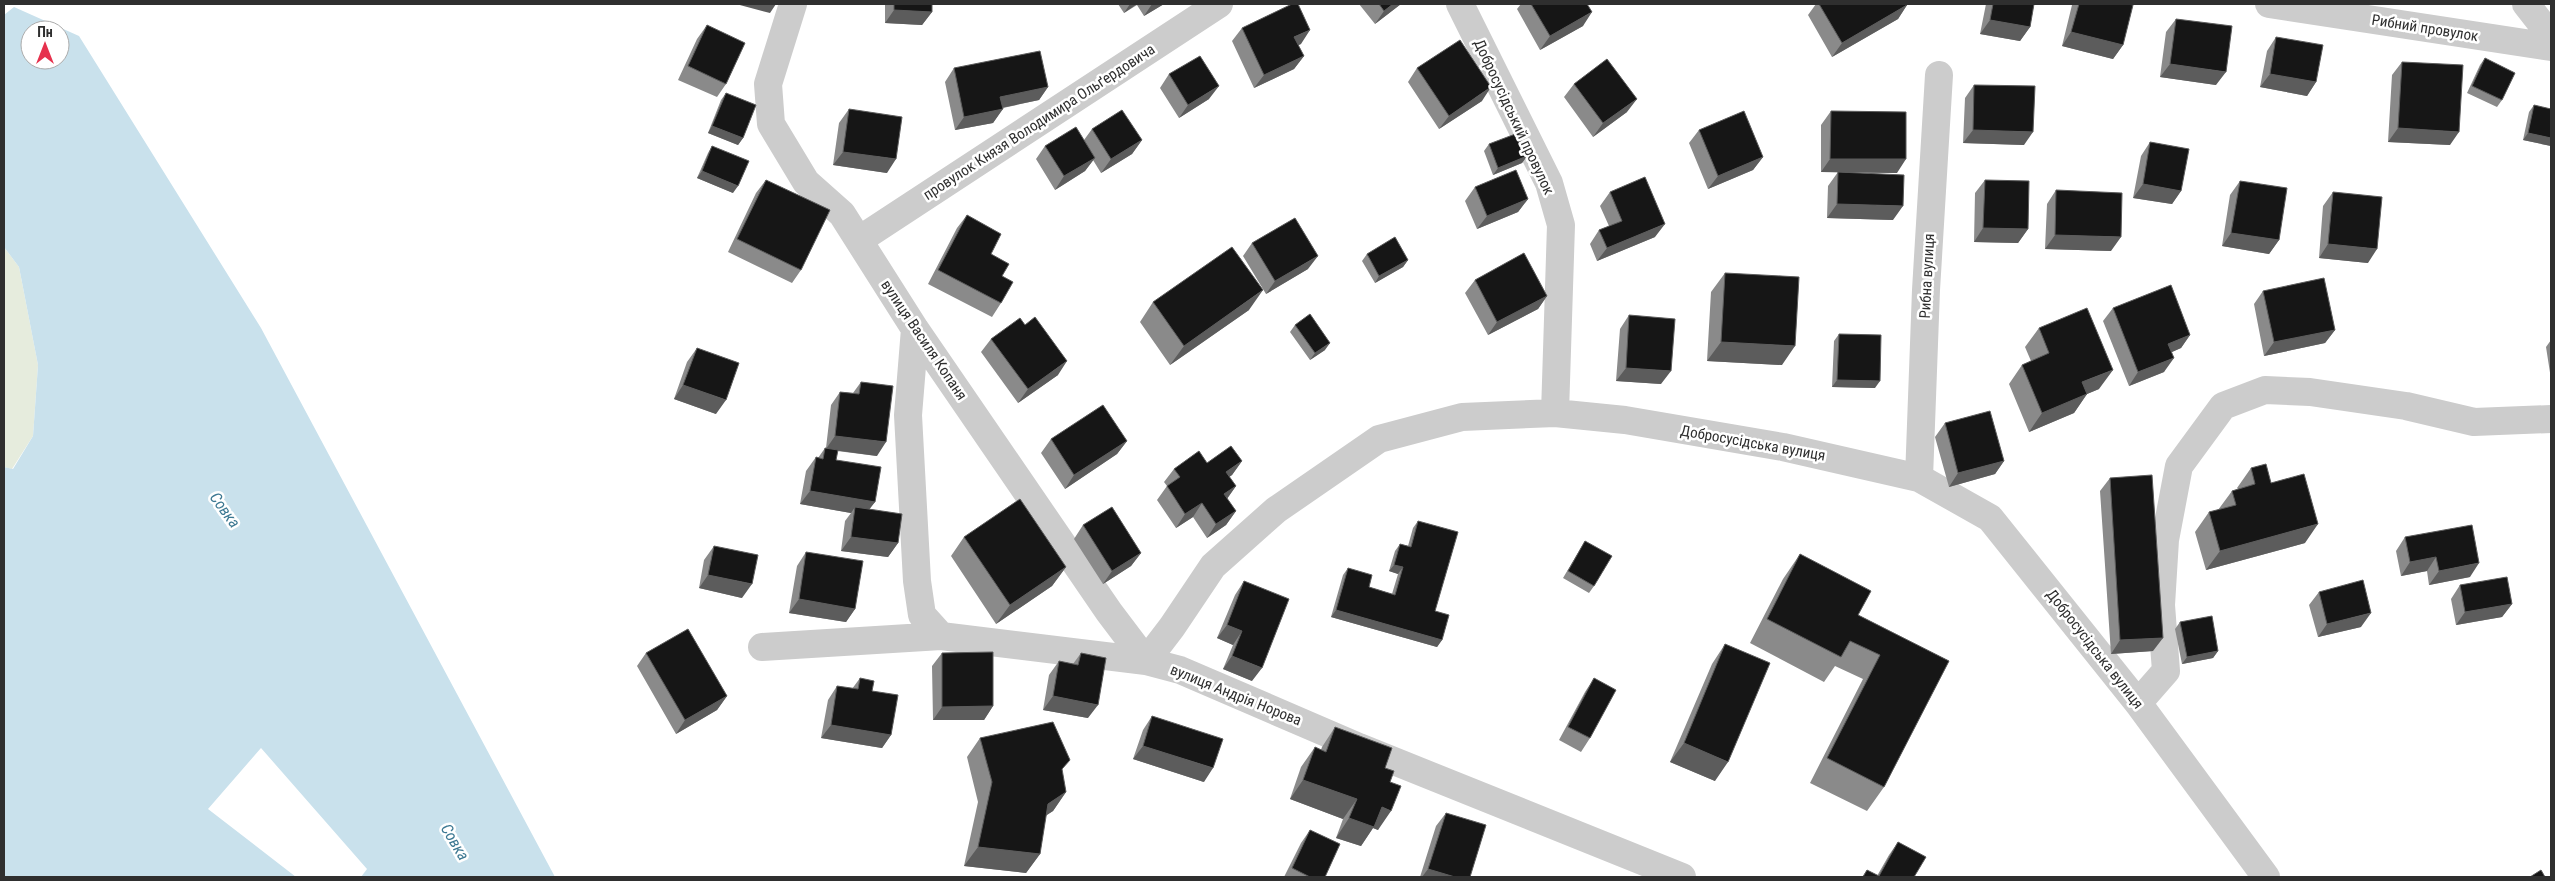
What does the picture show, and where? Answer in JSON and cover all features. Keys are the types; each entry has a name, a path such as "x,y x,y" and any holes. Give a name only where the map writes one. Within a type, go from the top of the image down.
{"street":[{"name":"вулиця Василя Копаня","path":"793,4 768,84 771,124 806,182 842,214 915,329 1109,612 1146,662"},
{"name":"провулок Князя Володимира Ольґердовича","path":"858,240 1219,4"},
{"name":"Добросусідський провулок","path":"1460,4 1549,183 1561,225 1556,413"},
{"name":"Рибний провулок","path":"2269,4 2551,47"},
{"path":"2526,4 2551,36"},
{"name":"Рибна вулиця","path":"1919,478 1926,290 1940,75"},
{"path":"915,329 908,415 917,581 922,615 941,636"},
{"path":"2138,704 2166,671 2162,605 2165,540 2179,466 2223,406 2265,390 2310,392 2406,406 2474,422 2551,418"},
{"name":"Добросусідська вулиця","path":"1146,662 1172,627 1212,566 1276,510 1379,439 1462,417 1556,413 1625,420 1783,447 1919,478 1990,518 2138,704 2266,877"},
{"name":"вулиця Андрія Норова","path":"762,647 941,636 1146,662 1180,670 1359,747 1682,877"}],"green space":[{"path":"4,247 19,267 38,365 33,436 12,469 4,467"}],"water":[{"name":"Совка","path":"14,7 43,20 20,20 20,70 70,70 70,32 79,36 261,328 555,877 361,877 367,869 261,748 208,809 296,877 4,877 4,467 13,469 33,436 38,365 19,267 4,247 4,15"}],"building":[{"path":"894,4 932,4 932,12 894,10"},
{"path":"1292,4 1298,4 1310,30 1294,37 1304,56 1264,75 1242,28"},
{"path":"1379,4 1393,4 1384,11"},
{"path":"1531,4 1587,4 1592,12 1550,36"},
{"path":"1819,4 1906,4 1907,5 1842,43"},
{"path":"1993,4 2034,4 2030,27 1990,20"},
{"path":"2079,4 2133,5 2123,45 2071,32"},
{"path":"2176,19 2232,26 2226,72 2170,64"},
{"path":"707,25 745,43 726,84 688,66"},
{"path":"2276,37 2323,45 2316,82 2270,74"},
{"path":"1460,40 1491,87 1449,116 1417,68"},
{"path":"1040,51 1048,87 1000,97 1003,109 964,117 954,68"},
{"path":"1200,56 1219,86 1188,105 1169,74"},
{"path":"2485,58 2515,73 2502,100 2472,86"},
{"path":"1607,59 1637,99 1603,123 1574,84"},
{"path":"2402,62 2463,65 2459,132 2398,128"},
{"path":"1974,85 2035,86 2033,132 1973,130"},
{"path":"726,93 756,105 743,138 712,126"},
{"path":"2534,105 2551,109 2551,138 2528,133"},
{"path":"849,109 902,117 896,159 843,152"},
{"path":"1122,110 1142,140 1111,159 1092,129"},
{"path":"1744,111 1763,157 1718,176 1699,130"},
{"path":"1831,111 1906,112 1906,159 1830,159"},
{"path":"1076,127 1095,158 1064,176 1045,146"},
{"path":"1518,133 1527,156 1498,168 1489,144"},
{"path":"2150,142 2189,149 2181,191 2143,184"},
{"path":"712,146 749,161 738,186 702,171"},
{"path":"1516,170 1528,199 1487,216 1475,187"},
{"path":"1838,172 1904,175 1903,206 1837,204"},
{"path":"1645,177 1665,224 1607,248 1599,230 1622,221 1610,192"},
{"path":"766,180 830,210 801,270 737,239"},
{"path":"1985,180 2029,181 2028,229 1983,228"},
{"path":"2240,181 2287,188 2279,240 2231,233"},
{"path":"2056,190 2122,193 2121,237 2055,235"},
{"path":"2333,192 2382,197 2377,249 2328,244"},
{"path":"967,215 1001,234 991,254 1009,264 1002,276 1013,282 1001,303 938,270"},
{"path":"1295,218 1318,256 1275,281 1252,243"},
{"path":"1395,237 1408,260 1379,276 1367,254"},
{"path":"1232,247 1263,290 1184,346 1153,302"},
{"path":"1524,253 1547,296 1497,322 1475,280"},
{"path":"1725,273 1799,277 1795,346 1721,342"},
{"path":"2324,278 2335,330 2274,342 2263,291"},
{"path":"2171,285 2190,335 2168,344 2174,358 2138,372 2113,308"},
{"path":"2087,308 2113,370 2082,382 2087,394 2042,413 2022,365 2049,353 2039,328"},
{"path":"1310,314 1330,343 1315,353 1295,325"},
{"path":"1629,315 1675,319 1671,371 1626,368"},
{"path":"1035,317 1067,361 1028,389 991,339 1020,318 1025,325"},
{"path":"1839,334 1881,335 1880,381 1837,380"},
{"path":"697,348 739,363 726,400 683,385"},
{"path":"861,382 893,386 886,442 835,436 840,392 859,394"},
{"path":"1103,405 1127,441 1074,475 1051,439"},
{"path":"1990,411 2004,461 1958,473 1945,423"},
{"path":"1231,446 1242,461 1226,472 1236,486 1224,494 1236,511 1216,524 1202,503 1185,514 1167,486 1180,477 1174,469 1199,451 1207,463"},
{"path":"825,448 838,450 836,460 881,467 875,502 810,491 816,457 823,459"},
{"path":"2266,464 2271,483 2304,474 2318,524 2220,551 2209,512 2236,505 2232,491 2255,484 2251,468"},
{"path":"2152,475 2163,638 2120,640 2110,478"},
{"path":"1020,499 1066,567 1010,605 964,537"},
{"path":"855,507 902,514 898,543 851,537"},
{"path":"1112,507 1141,553 1112,571 1083,525"},
{"path":"1418,521 1458,532 1435,611 1449,615 1442,640 1336,610 1348,568 1372,575 1369,587 1395,595 1403,567 1394,565 1400,544 1411,547"},
{"path":"2472,525 2479,563 2439,571 2436,557 2410,562 2405,537"},
{"path":"1585,541 1612,556 1594,586 1568,571"},
{"path":"714,546 758,555 752,584 708,575"},
{"path":"806,552 863,561 855,609 799,599"},
{"path":"1800,554 1871,591 1858,615 1949,661 1884,787 1827,758 1880,655 1850,641 1841,657 1767,619"},
{"path":"2507,577 2512,604 2465,612 2460,585"},
{"path":"2363,580 2371,613 2327,624 2319,592"},
{"path":"1244,581 1289,599 1262,668 1232,656 1242,631 1227,625"},
{"path":"2212,616 2218,651 2187,657 2180,622"},
{"path":"688,629 727,696 685,720 646,653"},
{"path":"1725,644 1770,663 1728,762 1684,743"},
{"path":"993,652 993,706 942,707 942,653"},
{"path":"1081,653 1106,658 1098,705 1053,696 1059,661 1078,665"},
{"path":"860,678 874,681 872,691 898,695 891,735 831,725 837,686 858,689"},
{"path":"1594,678 1616,690 1590,738 1568,727"},
{"path":"1152,716 1223,739 1213,768 1143,746"},
{"path":"1053,722 1070,760 1062,769 1066,792 1048,804 1040,854 978,847 992,782 980,738"},
{"path":"1335,727 1392,748 1385,768 1394,771 1390,782 1401,786 1391,811 1382,807 1374,827 1349,818 1357,799 1303,780 1315,747 1326,752"},
{"path":"1446,813 1486,825 1470,877 1455,877 1428,869"},
{"path":"1310,830 1340,844 1325,877 1310,877 1292,868"},
{"path":"1898,842 1926,857 1914,877 1863,877 1867,870 1879,876"},
{"path":"2541,870 2545,877 2530,877"}]}
